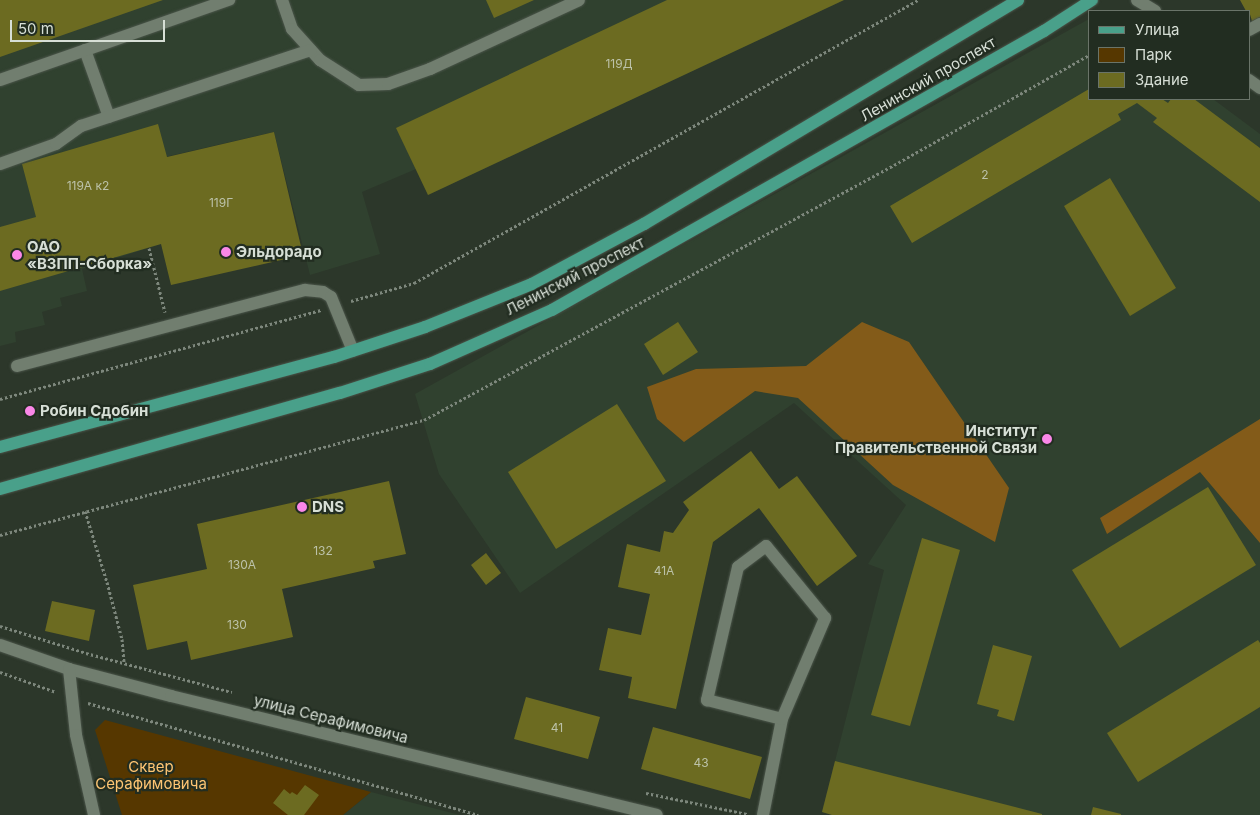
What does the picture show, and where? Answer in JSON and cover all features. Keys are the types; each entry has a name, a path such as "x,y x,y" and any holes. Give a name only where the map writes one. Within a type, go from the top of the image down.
{"main road":[{"name":"Ленинский проспект","path":"0,447 353,351 425,327 532,284 644,224 1018,0"},
{"name":"Ленинский проспект","path":"0,490 340,393 430,364 552,310 1035,36 1092,0"}],"street":[{"path":"0,80 229,0"},
{"path":"282,0 292,29 320,60 359,85 388,84 430,69 579,0"},
{"path":"1138,0 1153,10"},
{"path":"85,50 109,117"},
{"path":"0,164 56,144 81,126 311,50"},
{"path":"17,366 306,290 323,292 331,297 353,351"},
{"path":"763,815 782,719 826,618 766,546 738,567 707,700 782,719"},
{"name":"улица Серафимовича","path":"0,645 70,669 171,696 657,815"},
{"path":"70,669 76,735 94,815"}],"path":[{"path":"0,399 414,283 918,0"},
{"path":"149,248 176,351"},
{"path":"85,511 110,591 122,639 124,663"},
{"path":"0,626 86,654 236,693"},
{"path":"0,672 124,715 478,815"},
{"path":"645,793 750,815"}],"shaded area":[{"path":"0,0 844,0 428,195 416,169 362,192 380,254 310,275 274,132 143,162 161,244 82,269 87,291 60,298 62,306 42,312 45,325 15,332 16,342 0,346"},
{"name":"Институт Правительственной Связи","path":"1088,20 1088,100 1214,100 1260,134 1260,815 832,815 822,812 884,570 868,564 906,505 794,403 520,593 439,474 415,394"},
{"path":"862,322 909,342 1009,488 995,542 893,485 798,398 755,391 684,442 657,419 647,387 696,369 806,366"},
{"path":"1260,419 1260,543 1200,472 1107,534 1100,518"},
{"path":"371,792 460,815 343,815"}],"green space":[{"name":"Сквер Серафимовича","path":"105,720 371,792 343,815 122,815 95,730"}],"building":[{"path":"0,0 163,0 0,57"},
{"path":"486,0 534,0 494,18"},
{"path":"667,0 844,0 428,195 396,128"},
{"path":"1240,0 1260,0 1260,17 1252,21 1250,10 1245,10"},
{"path":"1088,90 1088,100 1164,100 1168,103 1170,100 1195,100 1260,148 1260,202 1153,122 1157,118 1137,103 1118,114 1121,120 912,243 890,206"},
{"path":"158,124 167,157 274,132 303,255 171,285 161,244 0,291 0,227 36,217 22,164"},
{"path":"1110,178 1176,288 1130,316 1064,206"},
{"path":"678,322 698,352 663,375 644,344"},
{"path":"617,404 666,481 556,549 508,472"},
{"path":"751,451 779,489 797,476 857,556 817,586 759,508 713,542 676,709 628,698 632,677 599,670 608,628 641,635 650,594 618,587 627,544 660,552 664,531 673,533 689,510 683,502"},
{"path":"389,481 406,554 373,561 375,568 282,589 293,637 191,660 187,641 147,650 133,585 207,569 197,524"},
{"path":"1208,487 1256,565 1120,648 1072,570"},
{"path":"922,538 960,550 910,726 871,715"},
{"path":"486,553 501,573 486,585 471,565"},
{"path":"52,601 95,610 89,641 45,631"},
{"path":"1258,640 1260,643 1260,707 1138,782 1107,733"},
{"path":"993,645 1032,656 1014,721 997,716 999,710 977,704"},
{"path":"526,697 600,717 588,759 514,739"},
{"path":"653,727 762,757 750,799 641,769"},
{"path":"835,761 1042,815 832,815 822,812"},
{"path":"305,785 319,795 304,815 288,815 273,803 284,789 290,794 292,792 297,795"},
{"path":"1093,807 1121,814 1121,815 1091,815"}],"place":[{"name":"Эльдорадо","path":"226,252"},
{"name":"ОАО «ВЗПП-Сборка»","path":"17,255"},
{"name":"Робин Сдобин","path":"30,411"},
{"name":"Институт Правительственной Связи","path":"1047,439"},
{"name":"DNS","path":"302,507"}]}
